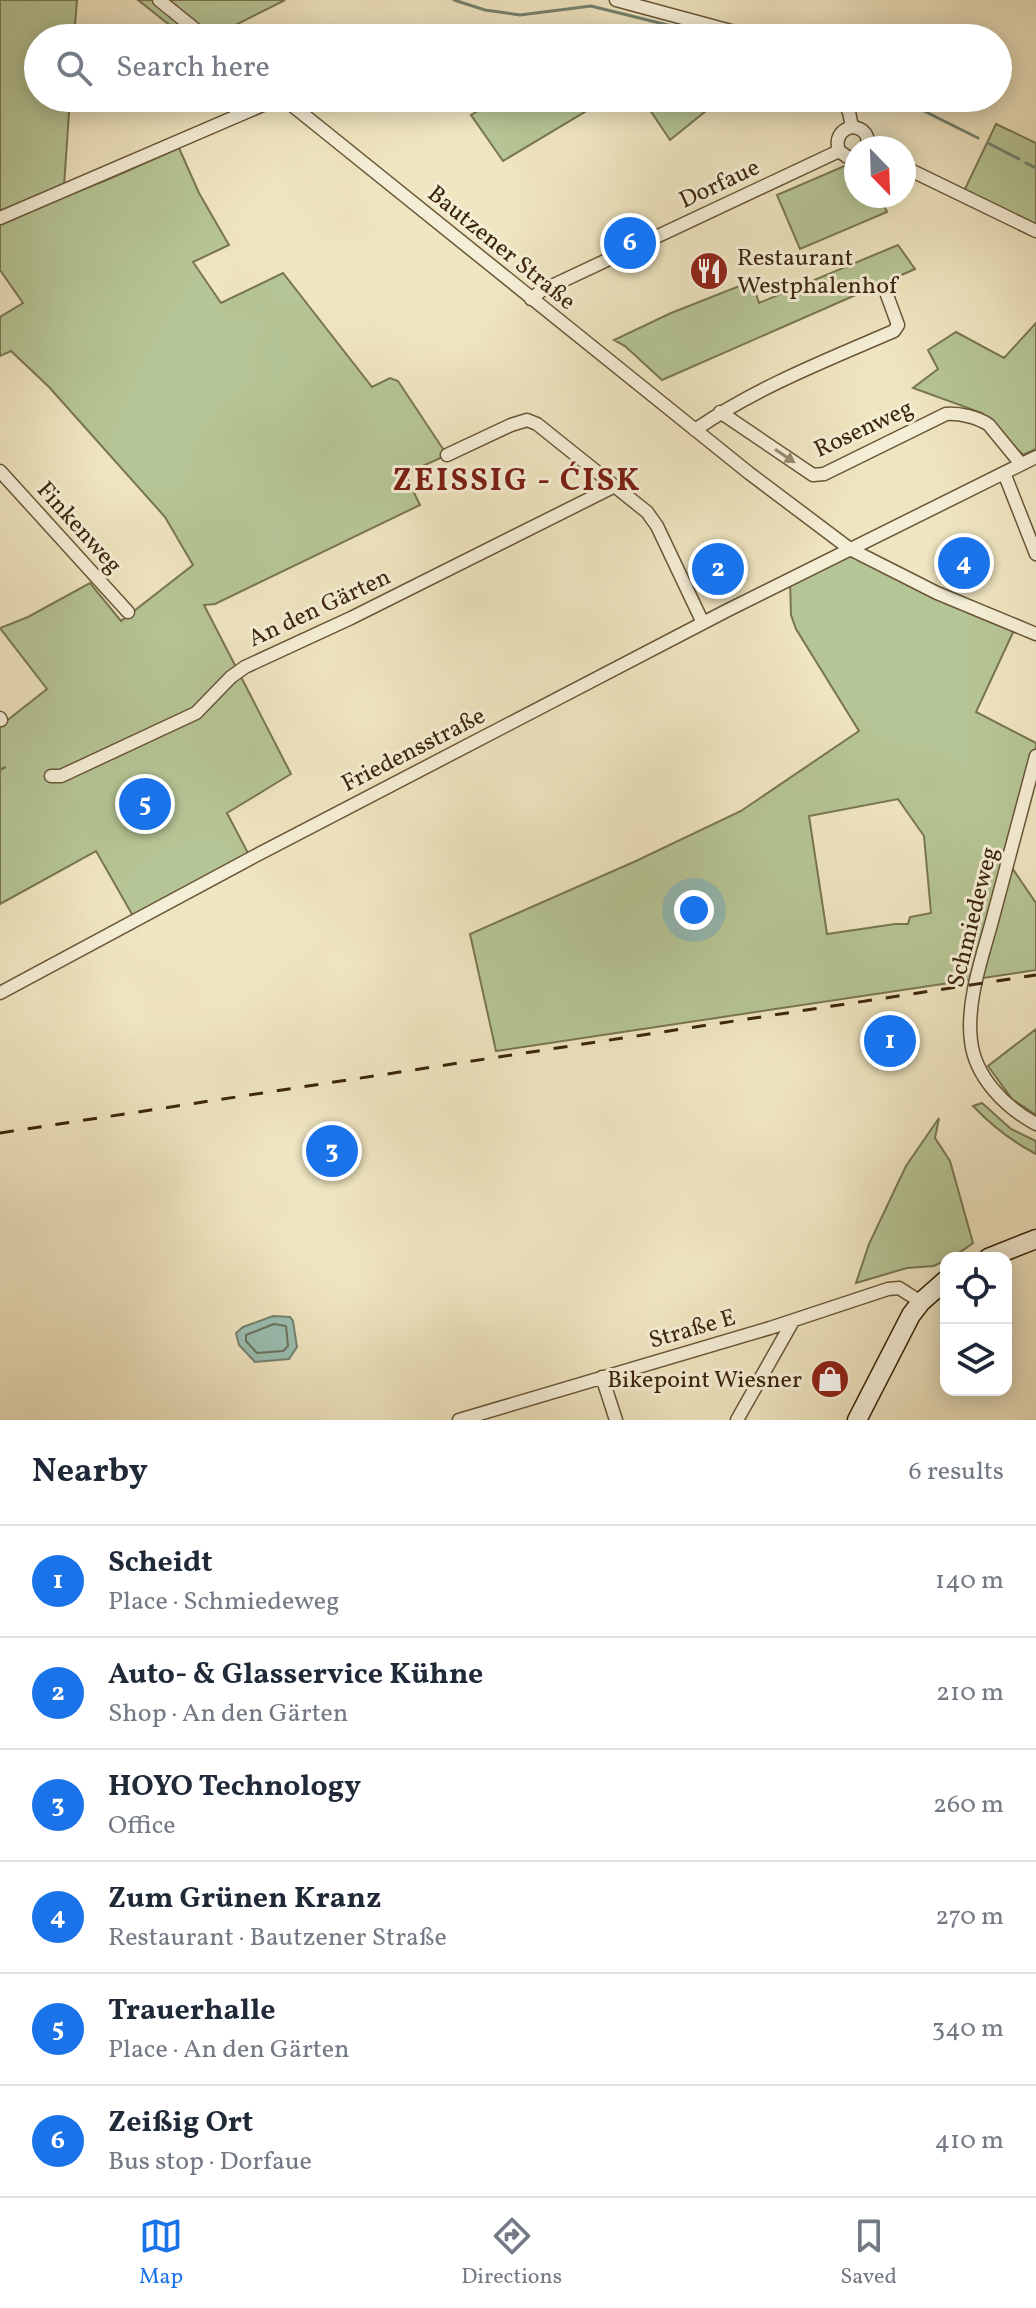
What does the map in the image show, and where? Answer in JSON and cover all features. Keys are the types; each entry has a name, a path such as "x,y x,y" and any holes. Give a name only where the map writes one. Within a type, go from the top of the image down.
{"street":[{"path":"159,0 189,24"},
{"path":"616,0 705,24"},
{"path":"0,218 246,112"},
{"name":"Bautzener Straße","path":"300,112 749,473 850,549 937,593 1036,634"},
{"path":"849,112 852,127"},
{"path":"844,156 839,151 839,136 847,128 858,128 867,136"},
{"name":"Dorfaue","path":"531,299 541,291 839,151"},
{"path":"916,173 1036,231"},
{"path":"695,430 720,412 894,331 898,325 887,295 890,291"},
{"name":"Rosenweg","path":"720,412 813,475 824,474 946,414 954,413 989,425 1021,464"},
{"path":"447,455 527,420 537,424 647,512 657,526 703,623"},
{"path":"850,549 1036,457"},
{"name":"Finkenweg","path":"0,471 128,612"},
{"path":"1004,473 1036,554"},
{"name":"An den Gärten","path":"51,776 61,776 196,713 245,667 615,486"},
{"name":"Friedensstraße","path":"0,993 255,856 850,549"},
{"name":"Schmiedeweg","path":"1036,756 985,948 970,1021 971,1043 980,1070 990,1086 1036,1124"},
{"path":"1003,1252 1036,1239"},
{"path":"857,1420 905,1327 921,1302 940,1285"},
{"name":"Straße E","path":"459,1420 793,1321 888,1289 899,1288 921,1302"},
{"path":"737,1420 793,1321"},
{"path":"602,1377 616,1420"}],"green space":[{"path":"0,0 77,0 75,24 24,24 24,112 69,112 64,186 0,215"},
{"path":"138,0 285,0 238,24 168,24"},
{"path":"476,112 585,112 503,161 471,115"},
{"path":"651,112 705,112 670,140"},
{"path":"996,124 1036,143 1036,224 964,191"},
{"path":"179,148 199,193 229,245 193,262 221,303 283,273 372,387 390,378 398,381 447,455 405,474 420,505 215,604 204,605 291,774 227,813 249,855 133,916 96,851 0,904 0,770 6,767 0,769 0,726 47,689 0,628 28,617 90,583 121,621 193,565 165,517 49,387 11,351 0,356 0,317 23,303 0,270 0,222"},
{"path":"844,166 844,208 885,208 887,212 800,249 777,195"},
{"path":"898,245 915,269 662,380 625,346 614,340 671,313 752,281 759,303"},
{"path":"1036,323 1036,449 1023,455 982,413 913,388 938,369 928,350 956,332 1004,358"},
{"path":"850,549 1016,626 976,712 1036,743 1036,756 1008,862 1036,903 1036,970 496,1051 470,934 741,811 859,731 796,629 791,615 790,579","holes":["898,799 924,836 931,913 910,917 908,924 827,934 809,816"]},
{"path":"1036,1029 1036,1115 1012,1099 988,1066"},
{"path":"982,1103 1011,1129 1036,1141 1036,1154 1002,1133 973,1106"},
{"path":"939,1118 935,1138 950,1161 973,1243 960,1252 940,1252 940,1263 934,1266 907,1268 856,1283 869,1244 906,1166"}],"water":[{"path":"273,1316 290,1317 297,1347 289,1359 255,1362 239,1345 236,1333 243,1327"}],"waterway":[{"path":"454,0 485,10 520,15 591,6 664,24"},
{"path":"926,112 978,138"},
{"path":"988,143 1019,159"},
{"path":"1026,163 1036,168"}],"railway":[{"path":"0,1133 1036,975"}],"place":[{"name":"Zeißig Ort","path":"630,243"},
{"name":"Restaurant Westphalenhof","path":"709,271"},
{"name":"Zum Grünen Kranz","path":"964,563"},
{"name":"Auto- & Glasservice Kühne","path":"718,569"},
{"name":"Trauerhalle","path":"145,804"},
{"name":"Scheidt","path":"890,1041"},
{"name":"HOYO Technology","path":"332,1151"},
{"name":"Bikepoint Wiesner","path":"830,1379"}],"district":[{"name":"ZEISSIG - ĆISK","path":"517,479"}]}
